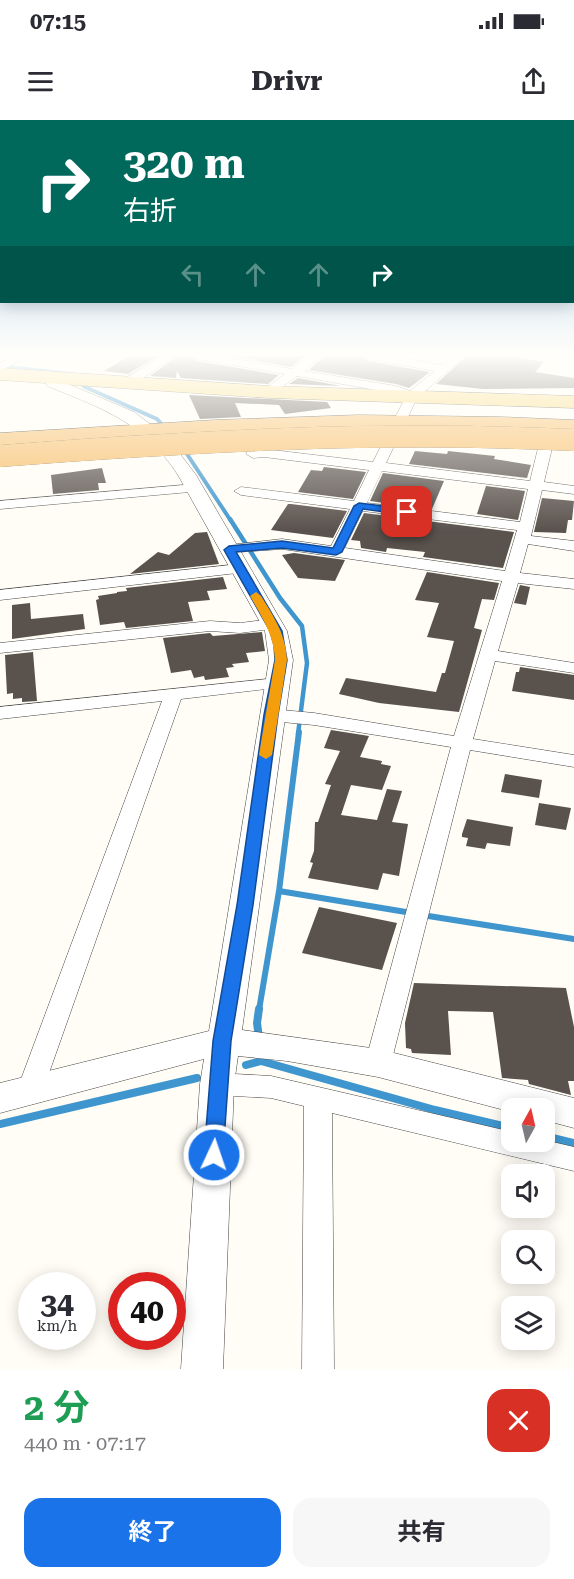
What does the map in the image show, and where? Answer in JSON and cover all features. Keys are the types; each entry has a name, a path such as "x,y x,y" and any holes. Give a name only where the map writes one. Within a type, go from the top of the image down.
{"highway":[{"path":"215,436 303,450 334,441 395,430 469,422 574,427"},
{"path":"8,446 207,433 346,428 448,428 574,433"},
{"path":"8,446 44,447 215,436 395,430 574,446"},
{"path":"215,436 309,433 334,441"},
{"path":"8,446 285,436 449,434 574,440"},
{"path":"0,463 160,440"}],"main road":[{"path":"469,422 532,419 550,414"}],"street":[{"path":"125,414 160,440 195,488 215,527 236,556 272,624 280,645 281,660 277,683 279,716 245,905 232,1042 218,1084 202,1369"},
{"path":"336,552 403,414"},
{"path":"378,1063 462,742 524,533 546,444"},
{"path":"253,454 303,450 378,467 574,490"},
{"path":"0,505 195,488"},
{"path":"241,491 359,506 524,533 574,546"},
{"path":"0,595 236,556 258,547 282,544 574,584"},
{"path":"0,648 210,626 240,628 272,624"},
{"path":"487,655 574,668"},
{"path":"0,713 277,683"},
{"path":"15,1094 173,695"},
{"path":"279,716 312,719 574,761"},
{"path":"15,1094 232,1042 287,1048 378,1063 574,1113"},
{"path":"218,1084 272,1087 574,1159"},
{"path":"318,1098 318,1369"}],"building":[{"path":"198,414 240,414 241,417 200,419"},
{"path":"415,451 447,454 448,451 495,456 494,459 531,465 527,478 409,464"},
{"path":"324,467 366,472 353,499 298,492 311,470 322,471"},
{"path":"102,468 106,483 98,483 99,490 53,494 51,475"},
{"path":"383,473 444,481 432,509 370,501"},
{"path":"486,486 525,491 518,520 477,514"},
{"path":"542,498 574,501 572,520 568,520 566,533 534,532"},
{"path":"288,504 347,511 333,538 271,530"},
{"path":"364,513 514,532 503,568 423,557 425,552 387,548 386,552 361,548 360,541 351,540"},
{"path":"207,532 219,564 130,574 158,552 169,555 195,533"},
{"path":"294,553 345,560 335,581 298,578 282,555"},
{"path":"427,572 499,583 494,600 482,599 474,628 482,630 459,712 379,703 339,694 346,678 436,692 442,673 445,673 454,641 427,637 439,603 415,600"},
{"path":"223,577 227,589 207,591 210,600 188,602 193,621 126,628 124,622 100,625 96,600 99,599 98,596 127,591 126,588"},
{"path":"520,585 530,587 526,605 514,603"},
{"path":"30,603 31,619 83,614 85,629 12,639 12,605"},
{"path":"262,632 265,651 246,653 249,662 232,664 234,667 226,668 229,677 205,680 204,676 194,678 191,670 171,673 163,638 210,633 213,636"},
{"path":"33,652 37,701 22,702 22,698 13,699 13,693 7,694 5,655"},
{"path":"520,667 574,675 574,700 512,691 516,672 519,672"},
{"path":"331,730 369,736 360,757 382,761 381,764 391,766 382,790 351,785 341,815 377,820 387,789 402,791 392,822 408,824 399,876 383,873 378,890 308,878 313,863 310,862 314,851 315,822 318,822 331,785 325,784 340,751 324,748"},
{"path":"505,774 542,780 539,798 501,792"},
{"path":"539,803 571,808 566,830 535,825"},
{"path":"467,819 513,827 510,846 487,843 485,849 466,846 468,838 462,837 462,834"},
{"path":"319,907 397,923 382,970 302,953"},
{"path":"414,983 566,988 574,1027 574,1081 568,1081 571,1095 529,1084 528,1080 502,1078 493,1012 448,1011 451,1055 412,1053 411,1049 406,1048 405,1023"}],"waterway":[{"path":"146,414 157,419 165,428"},
{"path":"185,451 231,521"},
{"path":"230,519 280,598 302,626 307,663 298,734"},
{"path":"279,891 299,732"},
{"path":"259,1010 279,891"},
{"path":"279,891 412,913"},
{"path":"422,915 574,939"},
{"path":"259,1009 257,1023 259,1038"},
{"path":"246,1065 261,1061 435,1110 501,1125"},
{"path":"0,1124 197,1078"},
{"path":"555,1139 574,1143"}],"slow traffic":[{"path":"256,596 276,631 281,660 266,755"}],"route":[{"path":"214,1155 222,1041 245,905 271,715 281,660 276,631 229,550 282,544 336,552 359,506 407,512"}]}
